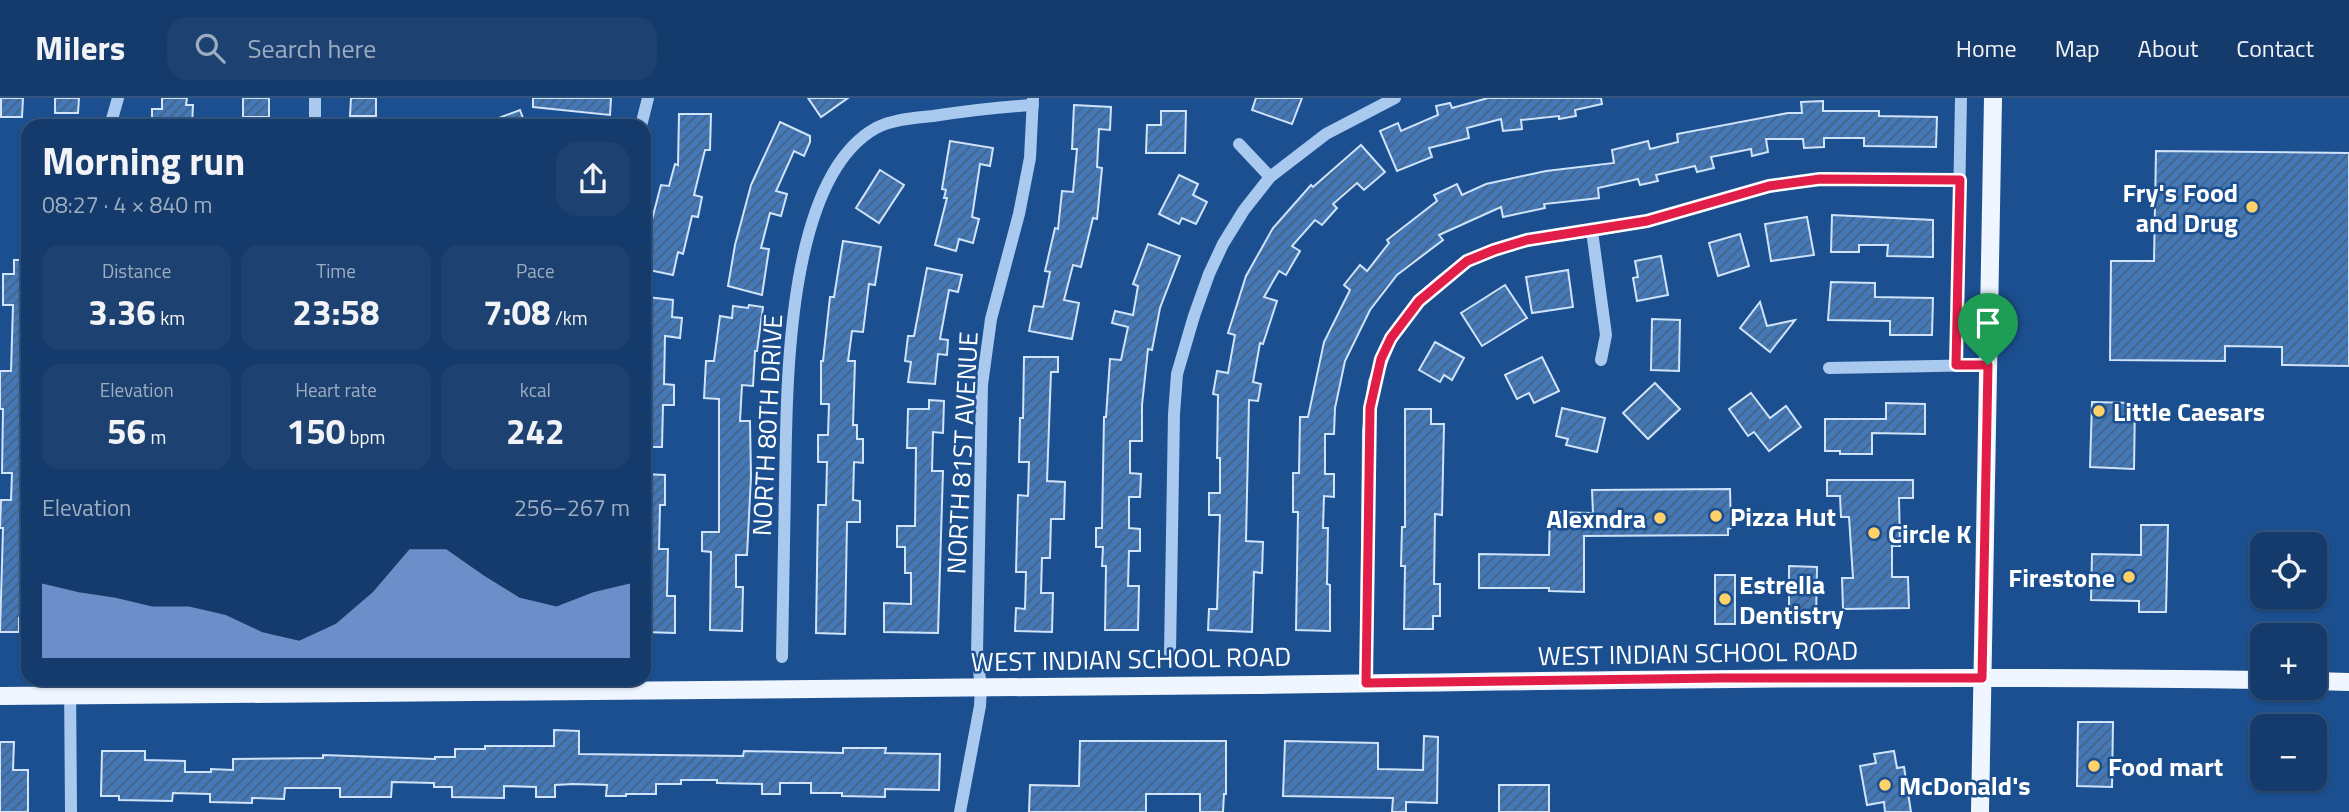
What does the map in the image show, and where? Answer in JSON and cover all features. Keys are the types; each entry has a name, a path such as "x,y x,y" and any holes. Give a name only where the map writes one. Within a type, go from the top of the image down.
{"main road":[{"path":"1980,812 1993,98"},
{"name":"WEST INDIAN SCHOOL ROAD","path":"0,696 70,687 981,687 1731,678 2250,680"},
{"path":"2327,681 2349,681"}],"street":[{"path":"112,119 118,98"},
{"path":"315,98 315,119"},
{"path":"644,119 648,98"},
{"path":"1170,653 1177,374 1194,316 1223,244 1244,210 1270,177 1326,134 1395,98"},
{"path":"1956,365 1961,98"},
{"name":"NORTH 80TH DRIVE","path":"782,657 789,355 801,272 817,205 827,181 838,162 856,142 877,127 897,121 1033,102"},
{"name":"NORTH 81ST AVENUE","path":"960,812 980,706 981,687 977,655 982,385 991,319 1019,214 1030,158 1033,102"},
{"path":"1240,144 1270,177"},
{"path":"1366,683 1370,408 1378,370 1391,338 1419,301 1467,261 1527,240 1647,221 1738,193 1782,184 1820,179 1960,180"},
{"path":"1592,231 1606,335 1601,360"},
{"path":"1829,368 1988,365"},
{"path":"70,687 71,812"}],"building":[{"path":"1,98 23,98 22,117 1,117"},
{"path":"55,98 79,98 78,113 55,113"},
{"path":"162,98 187,98 186,105 193,105 192,119 152,119 152,109 162,109"},
{"path":"243,98 269,98 269,117 243,117"},
{"path":"351,98 376,98 376,116 350,116"},
{"path":"533,98 611,98 610,115 533,107"},
{"path":"808,98 848,98 821,117"},
{"path":"1256,98 1302,98 1292,124 1252,110"},
{"path":"1488,98 1601,98 1602,104 1575,110 1576,116 1521,120 1522,129 1503,131 1501,119 1467,128 1469,138 1429,148 1432,157 1397,171 1380,131 1398,123 1401,131 1438,115 1436,106 1450,103 1452,108"},
{"path":"1823,101 1823,111 1879,111 1879,116 1937,117 1936,147 1864,146 1864,138 1824,138 1824,147 1804,148 1803,139 1766,139 1768,152 1752,156 1751,149 1711,157 1714,168 1697,172 1695,166 1656,175 1658,181 1640,185 1638,179 1598,188 1599,198 1544,204 1545,208 1503,217 1501,207 1439,235 1443,240 1397,275 1370,310 1345,361 1335,408 1334,434 1325,434 1325,474 1334,474 1334,497 1324,496 1323,528 1328,528 1330,631 1296,630 1298,512 1293,512 1293,473 1299,473 1300,417 1308,417 1324,342 1350,290 1344,285 1360,265 1367,271 1389,243 1387,240 1437,201 1434,195 1457,184 1462,195 1486,184 1546,171 1614,163 1612,150 1648,141 1650,149 1678,142 1677,134 1788,113 1802,113 1801,102"},
{"path":"1074,105 1111,107 1110,130 1099,129 1097,167 1102,168 1097,219 1093,218 1081,267 1073,265 1064,300 1079,303 1072,339 1029,331 1034,306 1043,307 1050,272 1045,271 1055,228 1058,229 1062,191 1073,192 1077,149 1072,149"},
{"path":"520,110 523,119 496,119"},
{"path":"1161,111 1186,111 1185,153 1146,153 1147,125 1161,125"},
{"path":"679,114 711,114 710,150 705,150 694,195 702,197 698,217 692,216 683,254 678,252 673,275 651,270 651,223 661,185 669,186 675,164 678,165"},
{"path":"780,122 810,136 810,142 804,156 794,151 776,191 787,194 781,216 770,213 761,248 769,249 762,295 728,286 735,245 751,185"},
{"path":"950,141 993,148 990,166 980,164 972,217 979,219 973,243 959,239 956,251 935,245 947,198 944,198 946,190 942,189"},
{"path":"1361,145 1385,172 1364,190 1357,183 1333,204 1337,208 1322,225 1315,220 1292,246 1300,251 1286,275 1279,271 1264,297 1277,301 1263,344 1260,343 1253,382 1261,384 1258,401 1249,400 1246,541 1263,542 1262,573 1254,572 1252,632 1208,630 1209,609 1217,609 1220,515 1209,515 1209,493 1220,493 1220,458 1217,458 1218,395 1213,394 1217,371 1228,373 1235,335 1228,333 1246,276 1273,228 1311,185 1313,187"},
{"name":"Fry's Food and Drug","path":"2156,151 2349,153 2349,366 2282,365 2282,347 2225,346 2225,361 2110,360 2111,261 2154,261"},
{"path":"880,170 904,185 879,223 856,208"},
{"path":"1179,175 1198,184 1193,195 1207,202 1196,224 1182,218 1179,224 1159,214"},
{"path":"1832,215 1933,220 1933,257 1887,256 1888,245 1859,245 1859,252 1831,252"},
{"path":"1807,217 1814,255 1771,261 1765,224"},
{"path":"1740,234 1749,266 1718,276 1709,243"},
{"path":"843,241 881,247 875,285 869,284 863,332 852,331 848,361 855,361 853,425 857,425 857,439 863,439 863,463 854,462 853,500 860,501 860,522 847,522 845,634 816,633 818,505 826,505 827,462 818,462 818,435 828,435 829,404 821,404 821,361 830,297 834,297"},
{"path":"1148,244 1180,256 1160,308 1152,350 1148,349 1142,405 1142,441 1130,441 1130,473 1141,474 1140,497 1129,497 1129,528 1140,529 1140,551 1129,551 1128,586 1139,586 1138,630 1105,630 1106,566 1102,566 1103,547 1096,547 1096,528 1102,528 1104,417 1110,359 1121,360 1128,327 1112,323 1115,311 1133,315 1138,286 1133,284"},
{"path":"1661,256 1668,295 1637,301 1633,278 1638,277 1635,261"},
{"path":"14,260 21,260 21,618 19,632 0,632 3,528 0,528 1,500 11,500 12,473 2,473 3,409 0,409 0,371 11,371 13,305 3,305 3,274 14,274"},
{"path":"927,268 962,275 958,292 949,290 940,339 948,340 947,355 938,354 935,384 908,382 911,362 905,361 908,336 914,336"},
{"path":"1568,270 1573,307 1532,313 1526,277"},
{"path":"1831,282 1875,283 1875,297 1933,298 1932,335 1890,335 1890,321 1828,320"},
{"path":"1505,285 1527,318 1482,346 1461,313"},
{"path":"651,297 673,300 672,317 682,318 680,338 665,336 664,384 674,385 674,405 663,405 662,447 651,447"},
{"path":"1760,302 1767,326 1795,320 1770,352 1740,328"},
{"path":"749,305 763,307 755,351 753,386 742,385 740,421 750,421 751,477 747,555 736,555 736,587 743,587 742,631 710,630 711,552 702,551 702,532 719,532 719,399 704,398 706,361 714,361 720,316 732,318 733,306 748,308"},
{"path":"1652,319 1680,320 1679,371 1651,370"},
{"path":"1435,342 1464,358 1452,380 1444,375 1440,382 1419,370"},
{"path":"1024,357 1058,357 1058,372 1051,372 1047,481 1065,482 1064,519 1051,519 1050,558 1042,558 1041,593 1053,593 1052,632 1015,631 1016,608 1025,609 1026,572 1016,572 1018,495 1028,496 1029,462 1019,462"},
{"path":"1542,357 1559,391 1534,403 1529,393 1517,399 1505,375"},
{"path":"1655,383 1680,409 1648,439 1623,413"},
{"path":"1751,393 1770,418 1786,406 1801,427 1769,451 1754,432 1748,436 1729,409"},
{"path":"929,400 944,401 943,433 933,432 932,471 943,471 938,633 884,632 884,603 911,604 911,573 905,573 905,547 897,547 897,526 915,526 916,448 907,448 908,409 929,409"},
{"path":"2092,402 2135,403 2134,469 2090,467"},
{"path":"1886,403 1925,404 1925,434 1872,433 1872,454 1825,451 1825,419 1886,419"},
{"path":"1562,408 1605,418 1597,452 1566,445 1568,439 1556,436"},
{"path":"1405,409 1431,409 1431,424 1444,424 1442,515 1435,514 1434,584 1440,584 1440,616 1433,616 1433,629 1404,629 1405,566 1401,566 1402,527 1405,527"},
{"path":"651,474 665,475 665,505 660,505 659,549 668,549 667,596 675,596 675,633 651,632"},
{"path":"1827,480 1913,480 1913,498 1899,498 1900,546 1892,546 1892,577 1908,577 1909,608 1843,609 1842,578 1853,578 1849,517 1841,517 1840,496 1827,496"},
{"path":"1730,489 1731,528 1728,529 1728,535 1584,536 1584,592 1549,591 1549,588 1479,588 1479,554 1549,555 1550,512 1593,513 1592,490"},
{"name":"Firestone","path":"2141,525 2168,525 2166,612 2139,612 2139,601 2091,600 2092,554 2141,555"},
{"path":"1789,566 1817,567 1816,620 1789,619"},
{"name":"Estrella Dentistry","path":"1715,575 1735,575 1735,624 1715,624"},
{"path":"2078,722 2113,722 2112,787 2077,786"},
{"path":"554,730 579,731 579,754 743,756 744,751 843,753 843,748 886,748 885,753 940,754 939,790 885,789 885,797 842,796 842,793 811,793 811,783 780,783 780,794 762,794 762,784 681,780 681,784 656,784 656,794 626,796 606,796 607,785 555,785 555,797 536,797 536,787 504,786 504,798 452,797 452,787 434,787 434,783 392,782 391,797 340,797 340,788 285,788 284,799 252,798 252,803 210,802 210,794 173,793 172,801 119,800 119,796 101,796 102,751 145,751 145,760 185,761 185,772 211,772 211,769 233,770 233,759 323,758 323,755 435,759 455,757 455,749 554,746"},
{"path":"1424,736 1438,737 1437,803 1406,802 1406,812 1392,812 1393,798 1283,796 1285,741 1378,743 1378,769 1423,770"},
{"path":"1080,741 1226,741 1226,794 1223,812 1200,812 1200,794 1146,794 1146,812 1029,812 1030,785 1079,786"},
{"path":"0,742 14,742 13,770 28,770 28,812 0,812"},
{"name":"McDonald's","path":"1894,751 1897,768 1904,767 1911,812 1885,812 1884,802 1867,805 1860,766 1876,763 1874,754"},
{"path":"1499,785 1549,785 1549,812 1499,812"}],"place":[{"name":"Fry's Food and Drug","path":"2252,207"},
{"name":"Little Caesars","path":"2099,411"},
{"name":"Pizza Hut","path":"1716,516"},
{"name":"Alexndra","path":"1660,518"},
{"name":"Circle K","path":"1874,533"},
{"name":"Firestone","path":"2129,577"},
{"name":"Estrella Dentistry","path":"1725,599"},
{"name":"Food mart","path":"2094,766"},
{"name":"McDonald's","path":"1885,785"}],"route":[{"path":"1820,179 1960,180 1956,365 1988,365 1982,678 1720,678 1366,683 1368,431 1374,382 1381,359 1403,321 1419,301 1467,261 1527,240 1647,221 1769,186 1820,179"}]}
